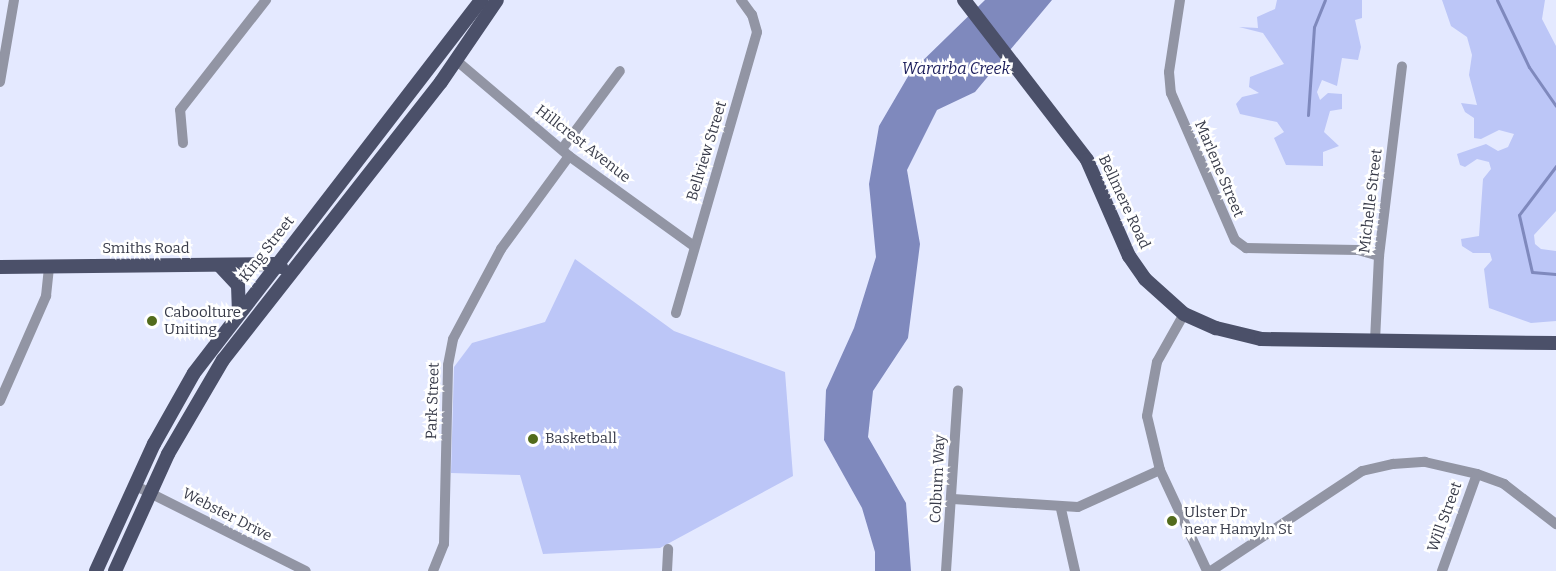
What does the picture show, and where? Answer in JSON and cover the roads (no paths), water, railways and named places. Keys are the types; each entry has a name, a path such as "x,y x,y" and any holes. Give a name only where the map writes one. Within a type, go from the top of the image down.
{"main road":[{"name":"King Street","path":"96,571 134,485 194,373 238,312 481,0"},
{"path":"115,571 150,493 201,394 290,274 457,61 497,0"},
{"name":"Bellmere Road","path":"964,0 1087,159 1129,256 1145,279 1184,314 1240,336 1375,341 1556,343"},
{"name":"Smiths Road","path":"0,267 276,264"},
{"path":"276,264 290,274"},
{"path":"220,266 236,281 238,312"}],"street":[{"path":"0,82 14,0"},
{"path":"183,143 180,110 266,0"},
{"name":"Bellview Street","path":"676,313 757,32 752,15 741,0"},
{"name":"Marlene Street","path":"1180,0 1169,72 1171,93 1236,240 1246,248 1358,250 1379,256"},
{"name":"Hillcrest Avenue","path":"457,61 566,152 694,246"},
{"name":"Michelle Street","path":"1375,341 1379,256 1402,66"},
{"name":"Park Street","path":"433,571 444,544 448,364 453,339 501,249 620,70"},
{"path":"0,401 46,296 49,267"},
{"path":"1184,314 1157,362 1149,392 1148,416 1160,470 1209,571 1362,471 1425,462 1477,474 1504,484 1556,524"},
{"name":"Colburn Way","path":"946,571 953,499 958,390"},
{"path":"953,499 1061,509 1078,507 1160,470"},
{"name":"Will Street","path":"1442,571 1477,474"},
{"name":"Webster Drive","path":"134,485 306,571"},
{"path":"1061,509 1075,571"},
{"path":"667,571 669,549"}],"water":[{"name":"Wararba Creek","path":"985,0 1052,0 975,92 937,110 907,170 920,244 908,338 873,391 868,437 906,503 911,571 875,571 875,552 862,508 824,440 826,390 854,328 876,257 869,184 879,126 910,73"}],"waterway":[{"path":"1308,115 1314,27 1325,0"},
{"path":"1497,0 1529,67 1556,106"},
{"path":"1556,166 1519,215 1532,272 1556,274"}],"place":[{"name":"Caboolture Uniting","path":"152,321"},
{"name":"Basketball","path":"533,439"},
{"name":"Ulster Dr near Hamyln St","path":"1172,521"}]}
